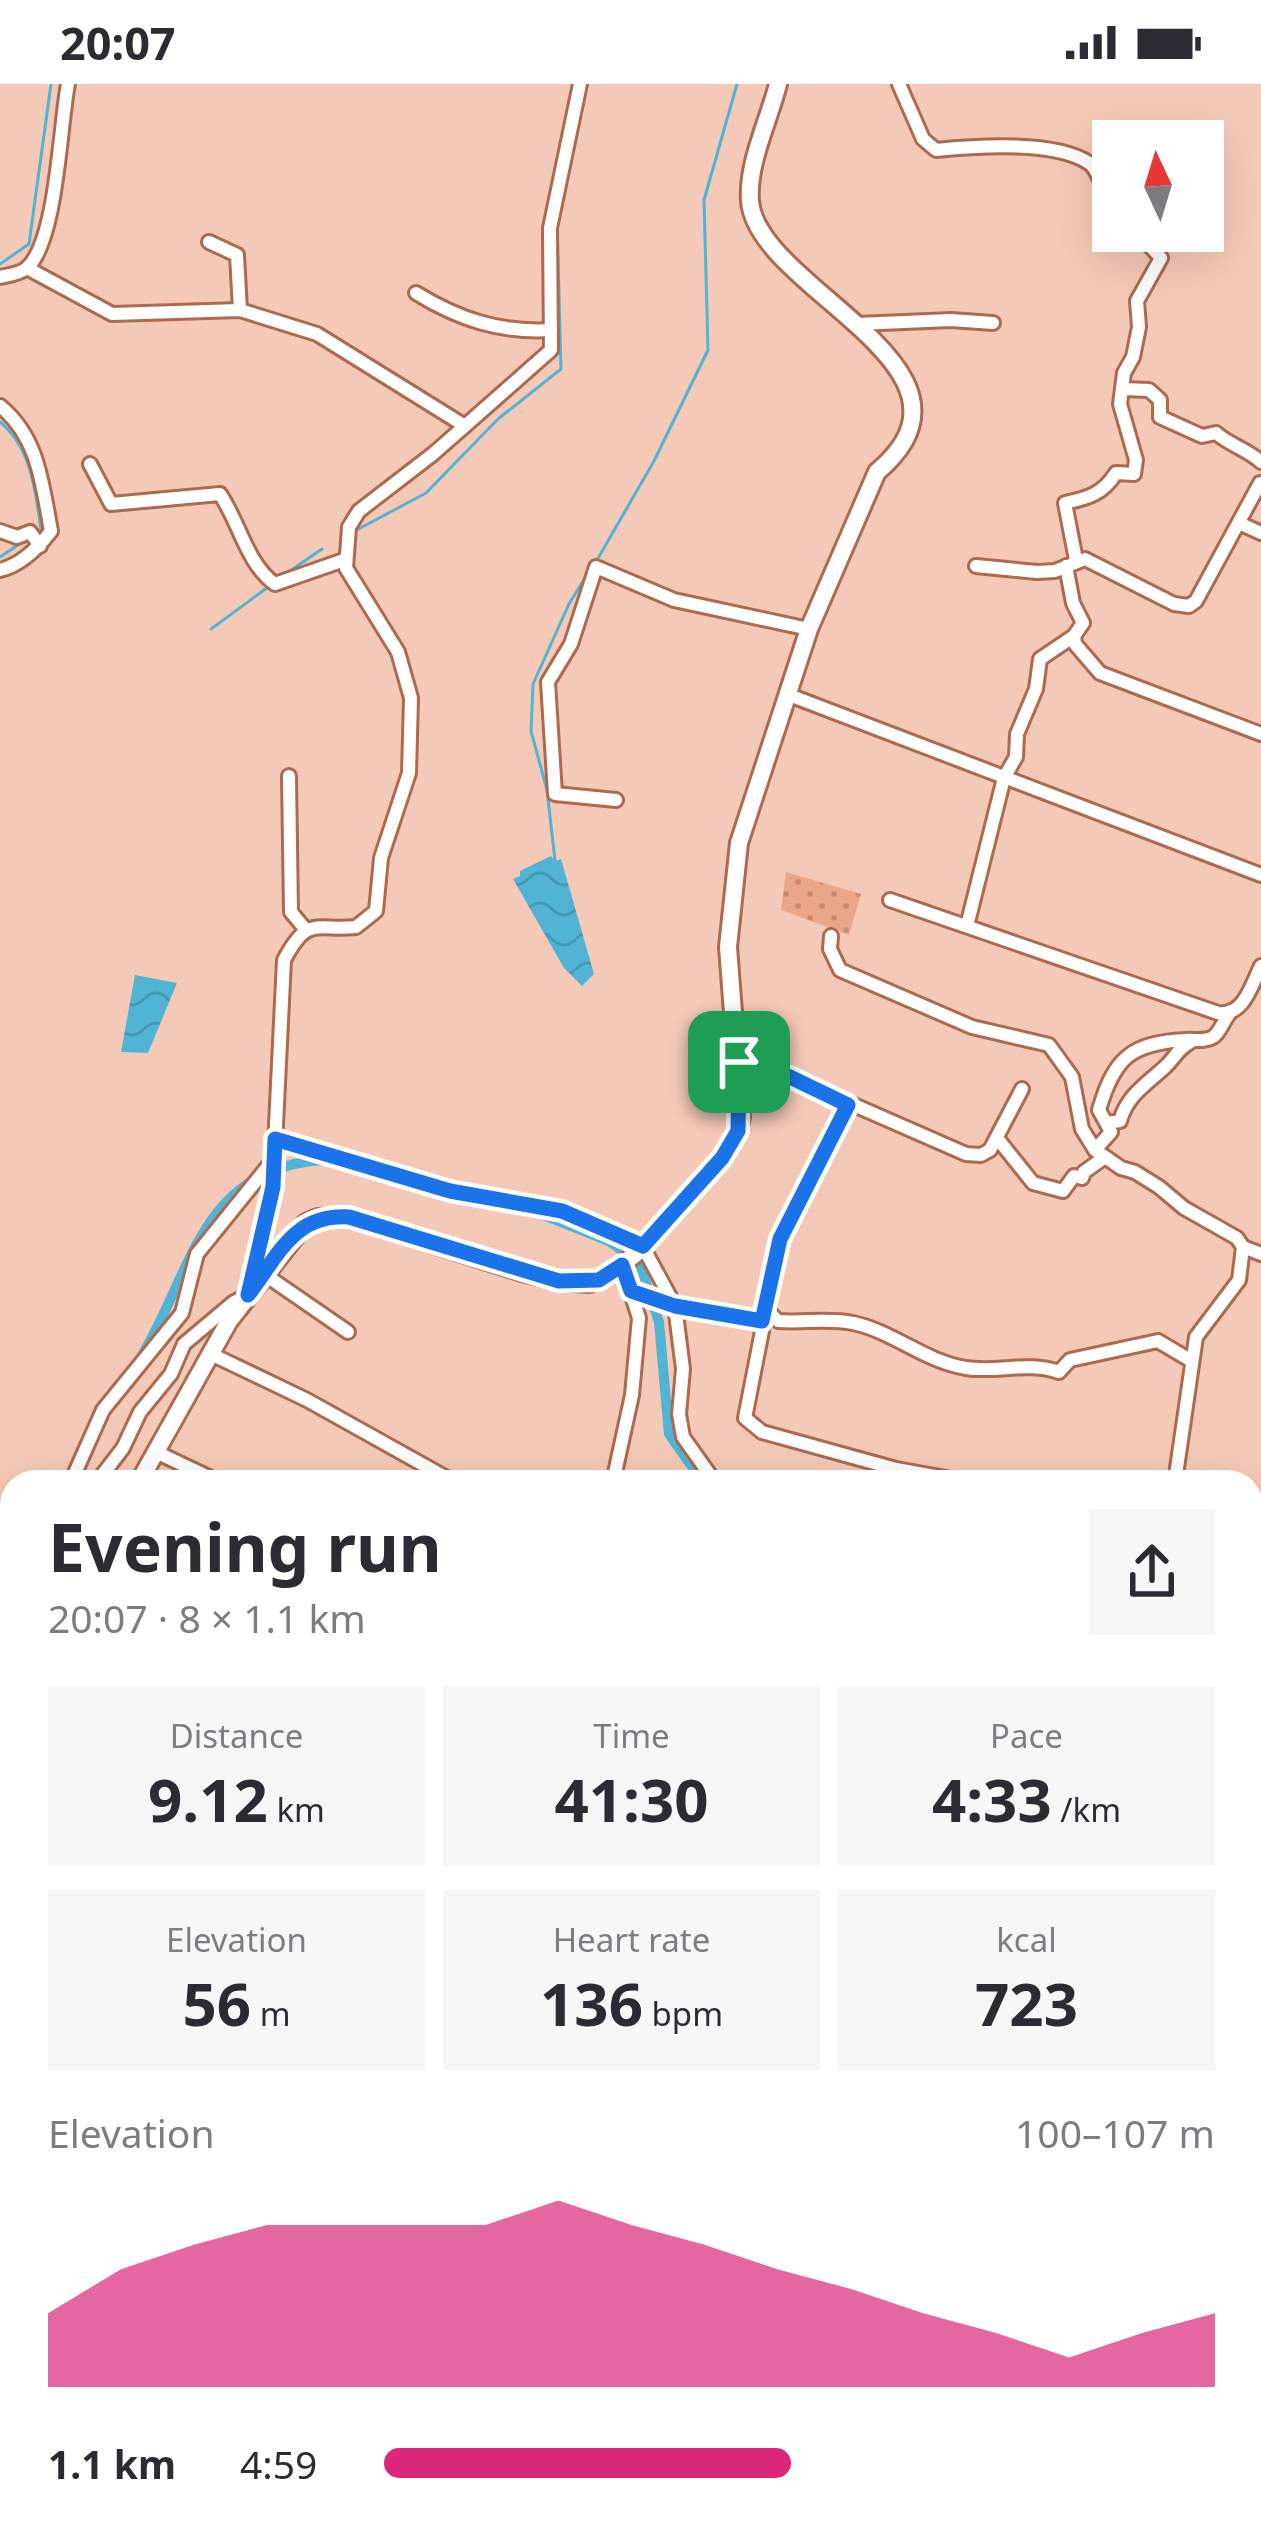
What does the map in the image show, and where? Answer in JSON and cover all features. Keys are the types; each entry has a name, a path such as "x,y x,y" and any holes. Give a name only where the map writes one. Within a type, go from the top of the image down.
{"street":[{"path":"0,277 27,268 35,256 54,190 68,84"},
{"path":"106,1470 140,1412 171,1374 184,1344 248,1295 273,1187 284,960 306,930 322,925 356,927 376,910 381,858 410,772 406,673 344,560 349,527 359,511 465,427 551,350 550,228 580,84"},
{"path":"147,1470 248,1295 306,1223 349,1217 559,1281 599,1280 641,1248 722,1158 738,1131 739,1062 728,947 733,881 746,819 809,628 877,472 899,454 910,402 896,364 879,342 790,267 756,221 750,202 754,167 778,84"},
{"path":"899,84 922,139 936,150 995,146 1073,157 1092,166"},
{"path":"209,242 237,255 240,310"},
{"path":"967,926 1004,778 1016,757 1017,734 1036,689 1040,659 1083,623 1073,603 1065,503 1091,497 1107,487 1116,473 1134,474 1136,460 1120,404 1139,327 1137,301 1161,258 1155,252"},
{"path":"27,268 112,314 240,310 317,334 465,427"},
{"path":"416,292 452,316 518,332 551,330"},
{"path":"856,324 993,323"},
{"path":"1122,389 1149,390 1160,400 1160,417 1202,436 1216,433 1261,462"},
{"path":"0,406 13,416 34,449 51,531 35,538 7,569 0,570"},
{"path":"90,464 111,504 220,494 239,522 257,571 274,584 344,560"},
{"path":"976,566 1037,572 1096,562 1174,604 1189,606 1196,602 1261,483"},
{"path":"1239,523 1261,533"},
{"path":"0,531 35,538"},
{"path":"616,800 555,794 548,682 571,644 596,567 674,600 809,628"},
{"path":"1074,635 1075,644 1100,674 1261,734"},
{"path":"789,694 1261,875"},
{"path":"289,776 291,912 306,930"},
{"path":"890,899 1229,1014"},
{"path":"831,936 830,949 840,970 972,1027 1049,1045 1072,1077 1082,1130 1100,1153 1159,1186 1184,1208 1237,1238 1243,1247 1261,1254"},
{"path":"997,1138 1033,1183 1063,1191 1074,1176 1082,1178 1093,1169 1111,1132 1099,1111 1116,1066 1127,1052 1150,1043 1208,1040 1217,1035 1229,1014 1254,995 1261,966"},
{"path":"1106,1123 1120,1121 1123,1109 1143,1084 1164,1068 1175,1051 1194,1040"},
{"path":"739,1062 790,1077 966,1154 990,1150 1022,1089"},
{"path":"848,1105 780,1239 743,1412 750,1426 902,1470"},
{"path":"275,1139 450,1191 562,1211 641,1248 675,1306 683,1369 680,1425 689,1449 706,1470"},
{"path":"77,1470 104,1411 182,1313 197,1253 274,1160"},
{"path":"1176,1470 1196,1337 1239,1280 1243,1247"},
{"path":"616,1470 632,1395 639,1318 622,1265"},
{"path":"264,1274 348,1332"},
{"path":"631,1291 675,1306 764,1314 778,1321 857,1323 936,1358 979,1370 1041,1366 1059,1372 1070,1360 1158,1341 1190,1360"},
{"path":"211,1354 307,1400 432,1470"},
{"path":"156,1453 193,1470"}],"shaded area":[{"path":"786,872 861,894 849,935 781,910"}],"water":[{"path":"551,856 555,861 561,859 594,974 582,986 564,968 513,879"},
{"path":"135,975 177,983 148,1053 121,1052"}],"waterway":[{"path":"0,264 29,244 51,84"},
{"path":"597,560 654,461 708,350 704,200 737,84"},
{"path":"351,533 426,493 498,419 561,369 557,221"},
{"path":"0,422 19,444 30,471 41,529 36,532"},
{"path":"0,557 24,541"},
{"path":"284,575 322,549"},
{"path":"555,860 547,790 531,731 533,684 588,573"},
{"path":"211,629 271,585"},
{"path":"141,1357 205,1230 250,1182 281,1168 322,1160 450,1196"},
{"path":"474,1201 541,1214 609,1241 640,1264 659,1322 669,1434 694,1470"}],"route":[{"path":"739,1062 790,1077 848,1105 780,1239 762,1321 675,1306 631,1291 622,1265 599,1280 559,1281 349,1217 331,1216 306,1223 248,1295 273,1187 275,1139 450,1191 562,1211 643,1246 722,1158 738,1131 739,1062"}]}
